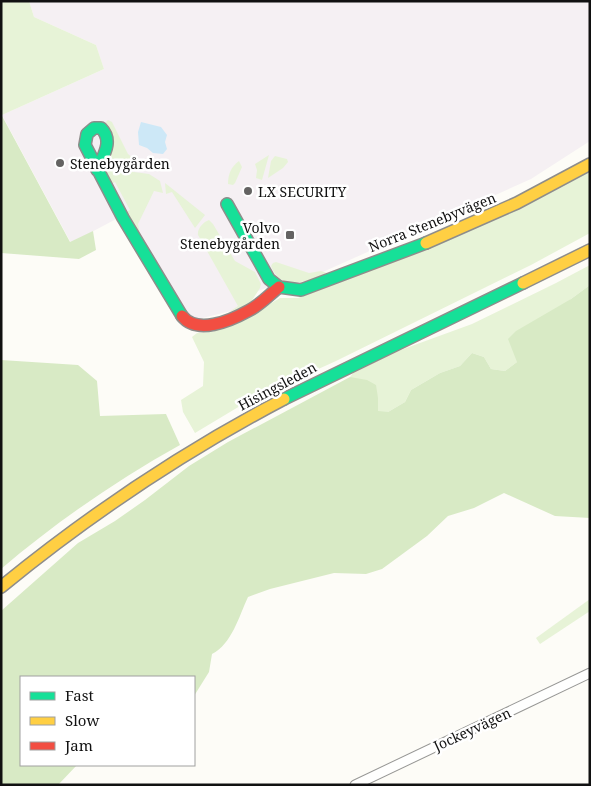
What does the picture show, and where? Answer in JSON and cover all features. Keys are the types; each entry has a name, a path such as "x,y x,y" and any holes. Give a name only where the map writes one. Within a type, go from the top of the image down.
{"main road":[{"name":"Norra Stenebyvägen","path":"279,288 302,290 436,239 517,203 590,164"},
{"path":"97,170 175,307 189,323 199,326 208,326 242,315 279,288 269,279 227,204"},
{"name":"Hisingsleden","path":"1,587 70,532 128,491 243,421 367,357 590,250"}],"street":[{"name":"Jockeyvägen","path":"355,785 590,673"}],"shaded area":[{"path":"29,1 590,1 590,141 531,179 316,275 291,279 255,292 240,309 181,323 118,218 71,243 2,115 104,69 96,45 34,17"}],"green space":[{"path":"1,1 29,1 34,17 96,45 104,69 2,115"},
{"path":"1,114 70,242 93,231 96,250 79,259 1,253"},
{"path":"108,120 112,122 128,154 147,170 106,165 105,123"},
{"path":"269,155 262,180 256,178 257,170 255,164"},
{"path":"275,156 287,159 288,162 283,168 268,178 271,161"},
{"path":"239,161 242,167 235,183 233,185 228,184 230,171"},
{"path":"104,168 149,174 160,181 163,193 154,191 138,224 140,234 157,263 125,213 130,210 115,182 109,185"},
{"path":"590,171 590,233 531,265 336,361 250,400 195,433 183,412 181,400 203,386 204,362 192,337 197,333 212,332 237,323 280,298 298,298 339,282"},
{"path":"165,183 205,215 195,228 172,192 166,194"},
{"path":"209,220 235,261 255,272 261,284 249,305 229,312 238,306 198,235 198,230"},
{"path":"276,262 309,273 321,271 327,273 296,283 288,282 281,280 275,274 271,266"},
{"path":"590,265 590,285 571,299 517,362 505,371 491,369 484,357 472,353 460,366 440,373 411,390 405,402 388,412 378,412 378,398 350,377 353,373 398,351 472,324"},
{"path":"590,285 590,518 555,516 504,493 474,508 448,516 427,536 382,569 366,574 334,573 270,589 248,597 230,637 225,644 212,654 209,672 195,694 195,676 20,676 20,766 76,766 58,785 1,785 1,611 78,543 115,521 189,466 228,442 350,377 367,380 376,385 378,411 388,412 405,402 411,390 440,373 460,366 472,353 484,357 491,369 505,371 517,362 508,339 516,331 571,299"},
{"path":"1,360 78,365 97,381 100,416 166,414 180,445 87,502 1,569"},
{"path":"590,599 590,611 540,644 536,638"}],"water":[{"path":"141,122 161,127 167,135 165,142 167,149 163,154 153,153 139,145 138,132"}],"traffic: fast":[{"path":"97,170 99,165 102,159 106,149 107,143 107,138 101,128 94,128 87,134 85,145 123,218 182,316"},
{"path":"227,204 269,279 279,287 301,290 426,243"},
{"path":"284,399 523,283"}],"traffic: slow":[{"path":"426,243 517,203 590,164"},
{"path":"523,283 590,250"},
{"path":"1,587 34,560 138,486 246,419 284,399"}],"traffic: jam":[{"path":"182,316 188,322 196,325 223,322 252,309 279,287"}],"place":[{"name":"Stenebygården","path":"60,163"},
{"name":"LX SECURITY","path":"248,191"},
{"name":"Volvo Stenebygården","path":"290,235"}]}
